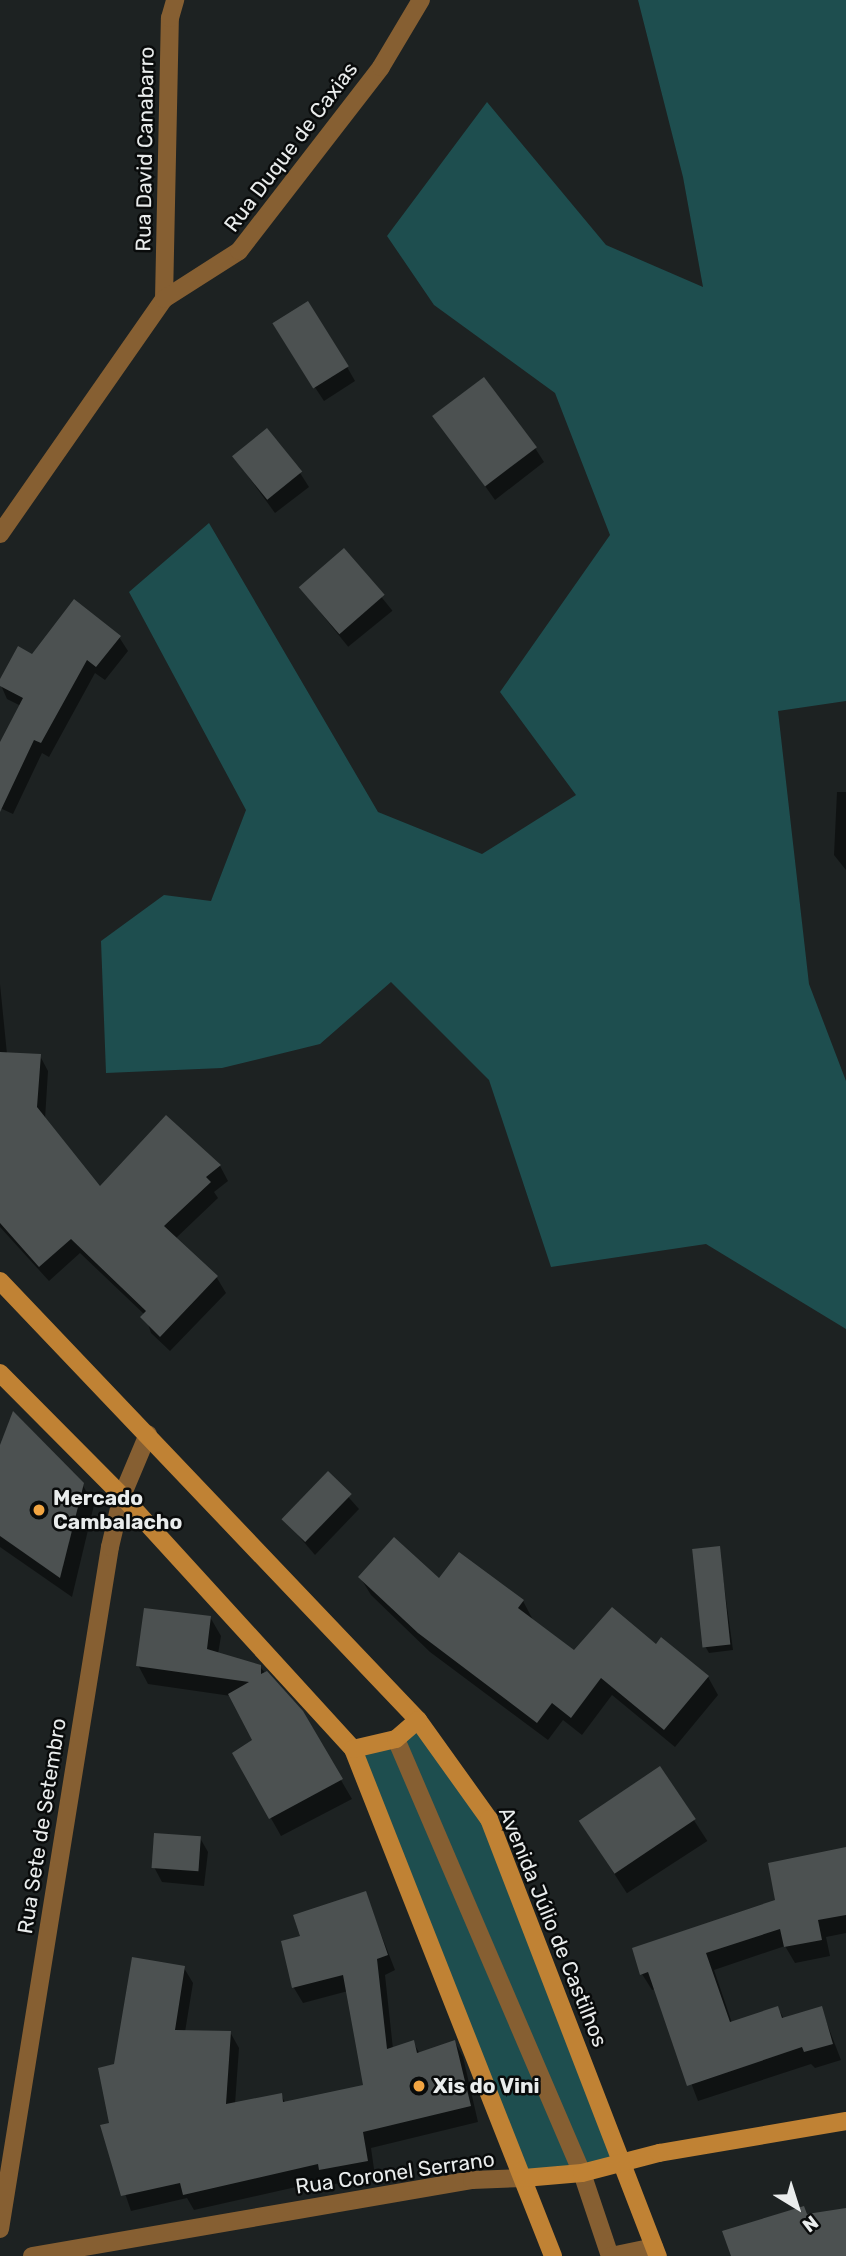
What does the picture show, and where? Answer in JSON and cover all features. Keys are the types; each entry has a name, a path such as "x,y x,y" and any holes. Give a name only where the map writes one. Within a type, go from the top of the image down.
{"street":[{"name":"Rua David Canabarro","path":"164,299 170,18 175,0"},
{"name":"Rua Duque de Caxias","path":"0,534 164,299 239,251 381,67 421,0"},
{"name":"Avenida Júlio de Castilhos","path":"0,1281 418,1720 489,1819 656,2251"},
{"path":"0,1373 121,1496 353,1749 553,2256"},
{"name":"Rua Sete de Setembro","path":"0,2229 121,1496 148,1434"},
{"path":"353,1749 396,1739 418,1720"},
{"path":"396,1739 582,2174 611,2256 656,2251"},
{"name":"Rua Coronel Serrano","path":"32,2256 472,2180 582,2174 659,2153 846,2121"}],"shaded area":[{"path":"638,0 846,0 846,701 778,711 809,984 846,1081 846,1329 706,1244 551,1267 489,1080 391,982 320,1044 222,1068 106,1073 101,941 164,895 211,901 246,810 129,592 209,523 378,812 482,854 576,795 500,692 610,535 555,393 434,305 387,236 487,102 606,245 703,287 683,177"},
{"path":"418,1720 489,1819 623,2163 524,2178 353,1749"}],"building":[{"path":"308,301 349,366 313,389 272,323"},
{"path":"484,377 537,447 485,486 432,416"},
{"path":"267,428 302,472 267,500 232,456"},
{"path":"344,548 385,595 339,634 299,587"},
{"path":"74,599 121,636 96,667 87,660 41,743 34,740 0,812 0,742 23,698 0,686 0,679 18,646 32,654"},
{"path":"0,1052 41,1054 37,1107 100,1186 166,1115 221,1165 206,1177 211,1182 164,1226 218,1276 160,1337 140,1317 146,1311 71,1239 39,1267 0,1223"},
{"name":"Mercado Cambalacho","path":"13,1411 84,1483 60,1578 0,1536 0,1445"},
{"path":"328,1471 352,1494 305,1542 281,1519"},
{"path":"394,1537 439,1578 459,1552 524,1600 518,1608 574,1650 612,1607 656,1644 661,1637 709,1676 664,1730 601,1678 571,1718 552,1703 537,1723 418,1633 358,1577"},
{"path":"720,1546 730,1644 703,1647 692,1549"},
{"path":"144,1608 211,1616 207,1649 261,1665 261,1674 267,1671 303,1711 343,1779 269,1819 232,1753 252,1740 228,1694 249,1682 136,1666"},
{"path":"660,1766 696,1819 615,1874 579,1821"},
{"path":"154,1833 201,1836 198,1871 152,1868"},
{"path":"846,1847 846,1915 818,1920 822,1940 784,1947 780,1929 706,1953 730,2022 778,2006 782,2018 822,2006 833,2044 804,2052 802,2047 687,2086 648,1972 640,1975 632,1948 775,1900 768,1863"},
{"path":"366,1891 388,1955 377,1959 387,2049 414,2040 417,2053 455,2040 471,2106 363,2132 368,2161 319,2170 318,2164 183,2195 180,2183 121,2196 100,2125 109,2123 98,2068 114,2064 132,1957 185,1966 175,2030 231,2031 226,2104 282,2093 283,2102 363,2085 343,1975 292,1988 281,1941 300,1936 293,1915"},
{"path":"804,2206 807,2214 846,2208 846,2256 731,2256 722,2231"}],"place":[{"name":"Mercado Cambalacho","path":"39,1510"},
{"name":"Xis do Vini","path":"419,2086"}]}
